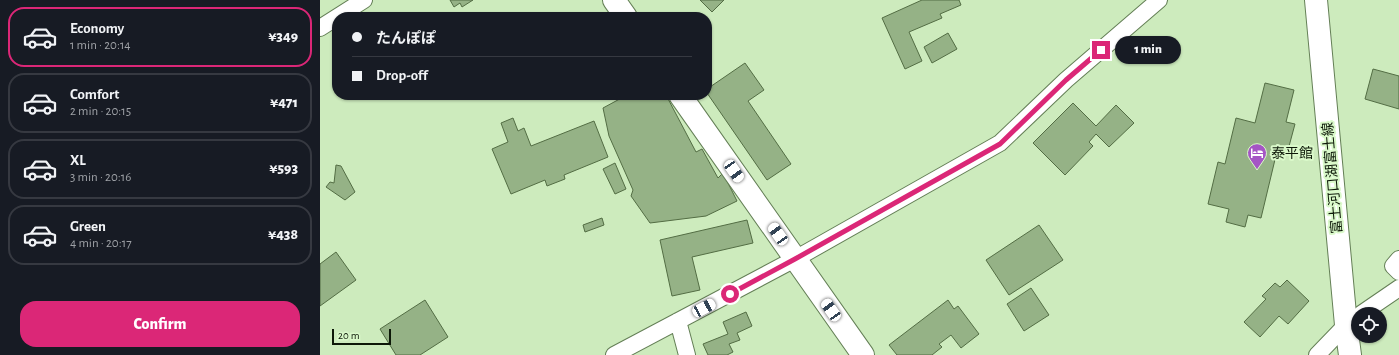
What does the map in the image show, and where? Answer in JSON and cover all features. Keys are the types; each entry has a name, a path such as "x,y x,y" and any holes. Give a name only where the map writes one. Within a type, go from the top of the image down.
{"main road":[{"path":"614,0 622,12"},
{"name":"富士河口湖富士線","path":"1316,0 1354,307"},
{"path":"684,100 863,355"},
{"name":"富士河口湖富士線","path":"1350,355 1352,343"}],"street":[{"path":"345,12 364,0"},
{"path":"614,355 795,259 1000,144 1066,80 1159,0"},
{"path":"320,28 332,20"},
{"path":"1399,259 1392,266 1399,272"},
{"path":"1371,307 1399,288"},
{"path":"678,321 687,355"},
{"path":"1317,355 1351,322"}],"building":[{"path":"450,0 473,0 462,7 460,3 454,7"},
{"path":"700,0 724,0 712,12"},
{"path":"922,0 959,0 961,5 940,14 942,18 909,32 922,61 905,69 882,18"},
{"path":"948,33 957,49 932,63 924,47"},
{"path":"745,63 764,90 748,101 791,164 767,180 712,100 712,86"},
{"path":"1373,69 1399,76 1399,109 1365,99"},
{"path":"1265,83 1294,90 1286,122 1295,124 1288,150 1278,147 1261,218 1248,215 1245,227 1226,222 1229,209 1208,204 1218,162 1225,164 1236,118 1255,123"},
{"path":"618,100 669,100 696,152 702,149 718,178 723,173 737,201 706,216 650,223 631,196 633,190 609,136 603,108"},
{"path":"1073,103 1096,126 1116,105 1134,123 1109,147 1096,134 1089,142 1093,146 1065,175 1033,143"},
{"path":"513,118 518,131 524,128 531,146 594,121 608,157 564,175 565,179 547,186 545,180 511,194 492,149 508,142 501,123"},
{"path":"615,163 626,189 615,194 603,169"},
{"path":"336,165 341,166 355,192 345,200 326,187 330,182 334,183"},
{"path":"602,218 604,225 585,232 583,225"},
{"path":"747,220 753,243 692,257 700,290 672,296 660,240"},
{"path":"1039,225 1063,260 1009,295 986,260"},
{"path":"336,252 356,280 320,306 320,264"},
{"path":"1287,280 1309,301 1288,324 1279,316 1260,337 1244,322 1266,299 1262,296 1275,283 1280,287"},
{"path":"1031,288 1049,315 1024,331 1007,304"},
{"path":"425,300 448,337 420,355 396,355 380,329"},
{"path":"948,300 954,309 958,306 979,334 961,348 951,335 939,344 942,347 932,355 897,355 889,345"},
{"path":"746,312 752,326 737,333 740,340 729,344 733,352 727,355 708,355 703,344 728,334 723,322"}],"place":[{"name":"泰平館","path":"1257,170"}],"route":[{"path":"730,294 1000,144 1066,80 1101,50"}]}
